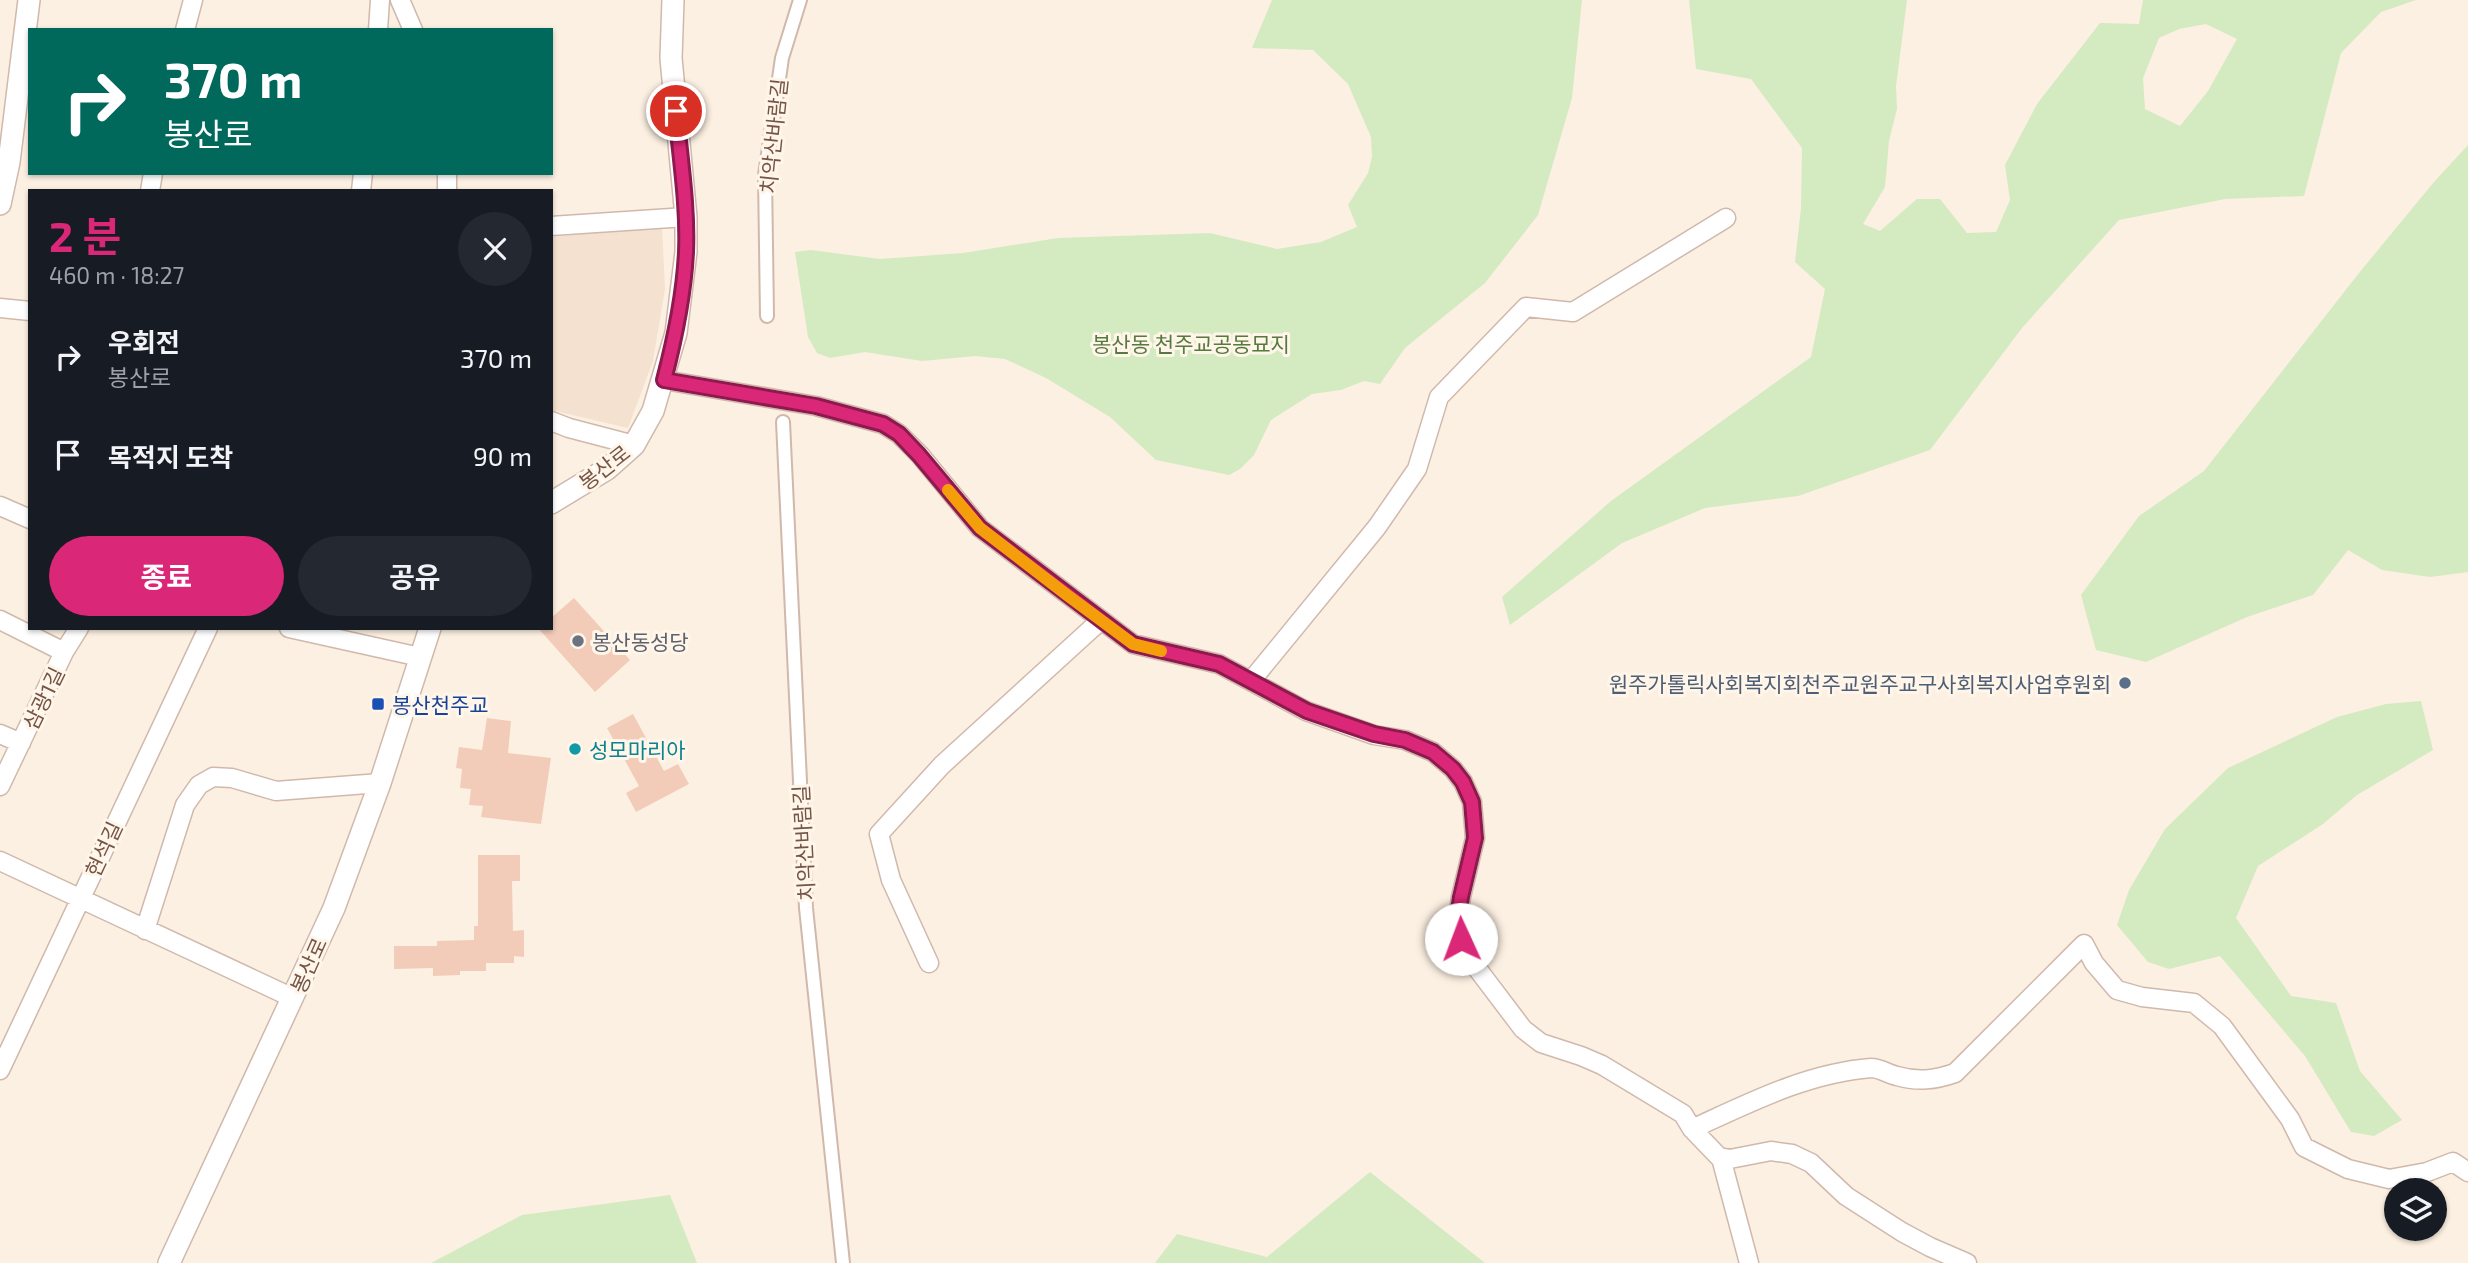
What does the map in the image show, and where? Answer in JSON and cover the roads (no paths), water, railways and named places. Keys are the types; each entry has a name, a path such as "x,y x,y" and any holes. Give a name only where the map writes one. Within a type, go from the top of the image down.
{"street":[{"path":"0,204 9,162 29,0"},
{"path":"186,28 193,0"},
{"path":"377,28 380,0"},
{"path":"400,0 412,28"},
{"name":"봉산로","path":"553,502 607,469 634,445 653,411 676,333 683,281 686,217 671,58 673,0"},
{"name":"치악산바람길","path":"767,316 765,175 782,58 800,0"},
{"path":"553,226 686,217"},
{"path":"1251,681 1377,527 1417,469 1439,397 1526,307 1573,312 1726,218"},
{"path":"0,308 28,311"},
{"path":"664,380 816,406 883,424 899,434 919,455 980,528 1133,644 1219,664 1307,711 1433,752 1453,769 1463,782 1472,802 1475,838 1458,917 1461,939 1470,959 1523,1029 1541,1043 1581,1055 1602,1065 1683,1114 1692,1129 1721,1158 1749,1263"},
{"path":"553,422 634,445"},
{"name":"치악산바람길","path":"783,422 806,908 844,1263"},
{"path":"0,506 28,518"},
{"name":"삼광1길","path":"0,620 64,652"},
{"path":"929,963 891,880 879,834 942,765 1101,620"},
{"name":"삼광1길","path":"0,786 64,652 78,630"},
{"name":"현석길","path":"0,1070 207,630"},
{"path":"298,630 420,657"},
{"name":"봉산로","path":"169,1263 334,908 380,783 429,630"},
{"name":"삼광1길","path":"0,734 21,744"},
{"path":"145,930 185,804 199,785 213,777 232,778 276,791 380,783"},
{"path":"0,861 293,998"},
{"path":"1692,1129 1797,1083 1849,1071 1876,1068 1898,1076 1932,1081 1955,1073 2084,944 2094,963 2117,990 2142,997 2194,1003 2222,1026 2290,1119 2304,1147 2348,1169 2389,1179 2427,1172 2453,1162 2468,1172"},
{"path":"1721,1158 1730,1159 1771,1151 1792,1154 1811,1163 1846,1196 1902,1232 1967,1263"}],"place":[{"name":"봉산동성당","path":"578,641"},
{"name":"원주가톨릭사회복지회천주교원주교구사회복지사업후원회","path":"2125,683"},
{"name":"봉산천주교","path":"378,704"},
{"name":"성모마리아","path":"575,749"}],"park label":[{"name":"봉산동 천주교공동묘지","path":"1191,343"}]}
